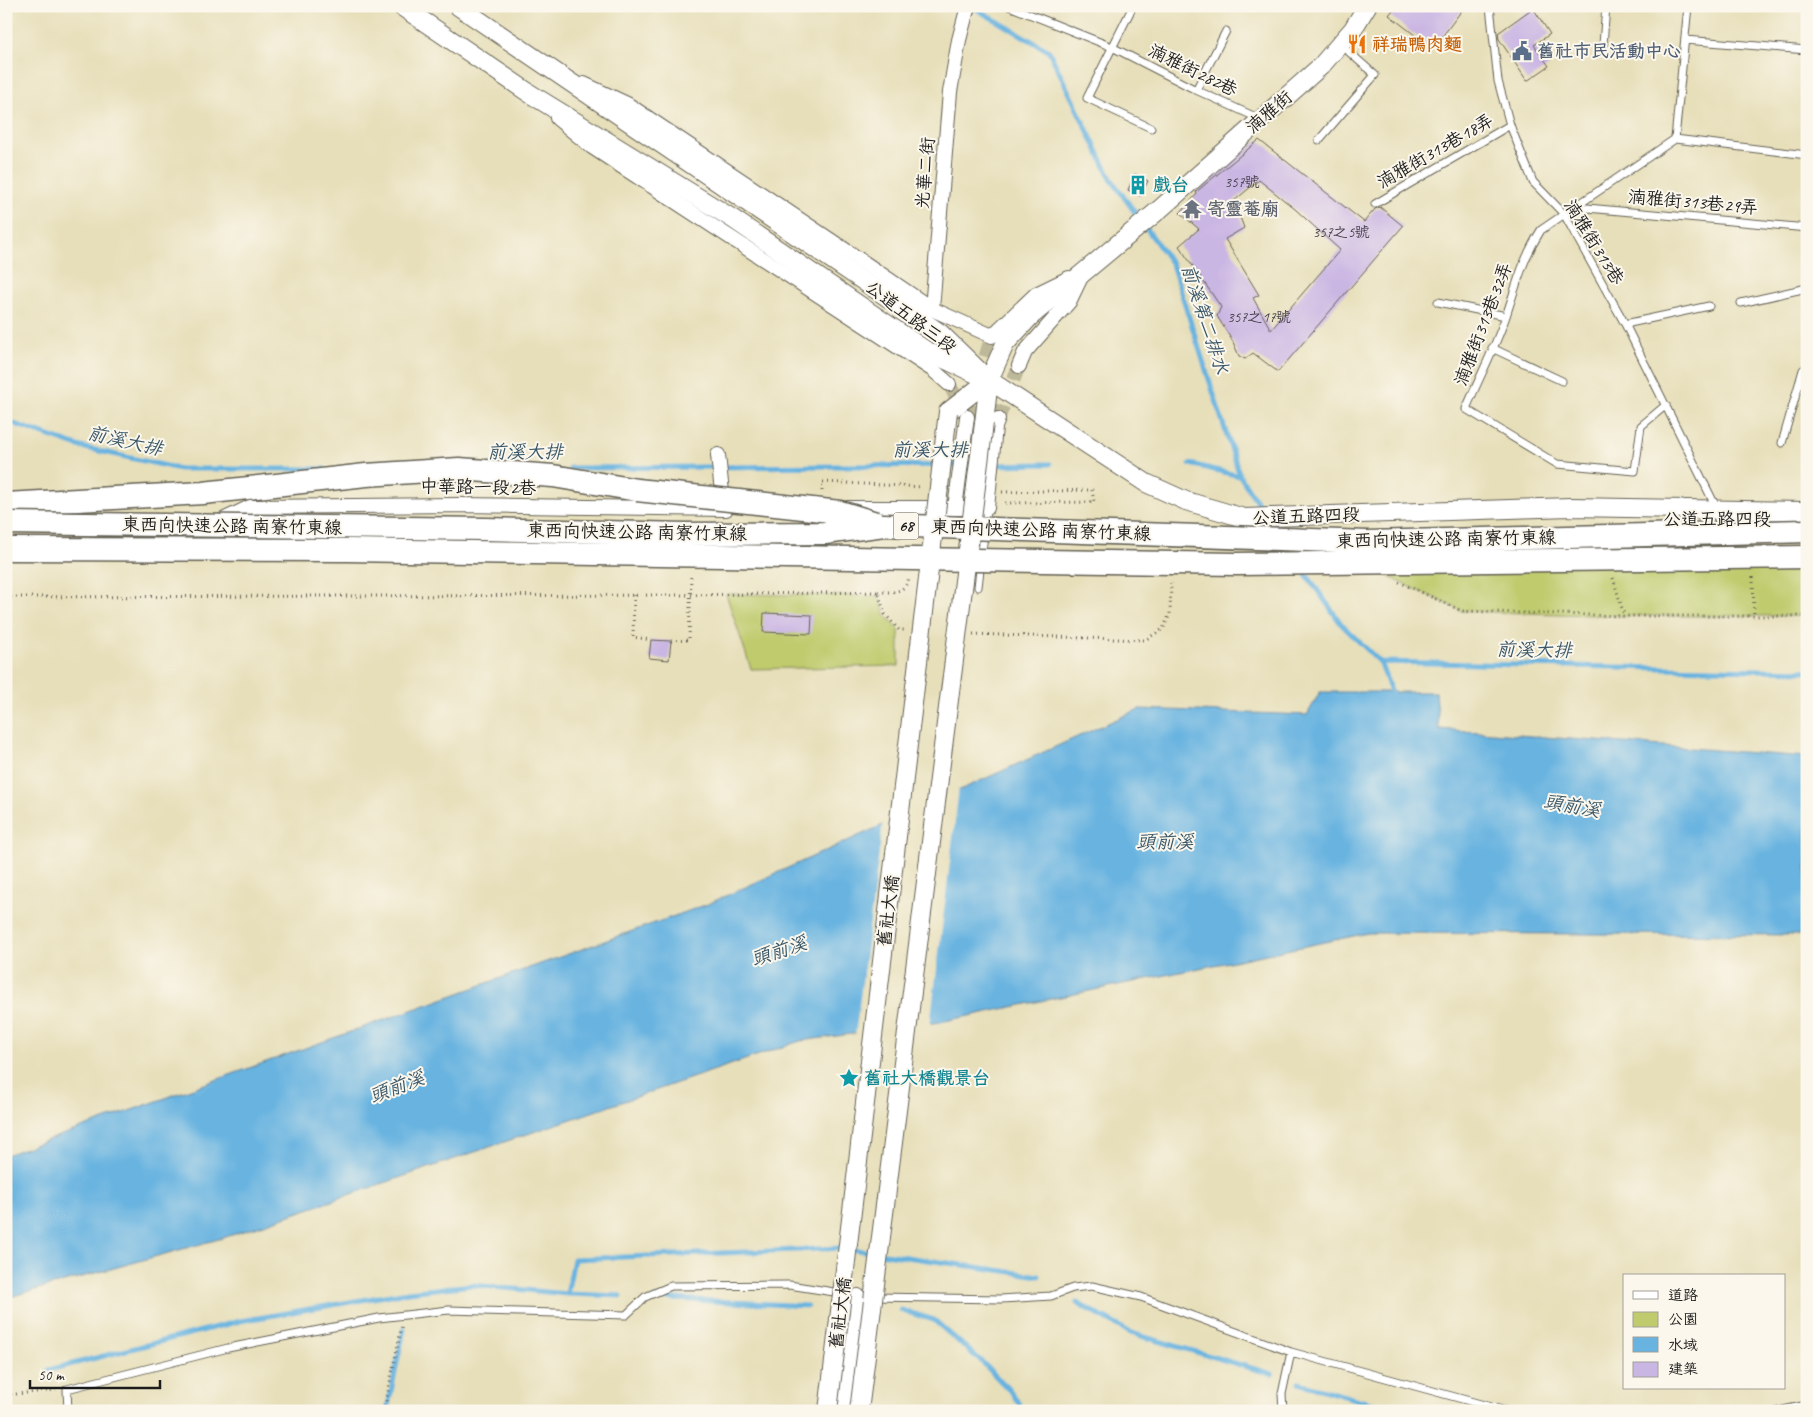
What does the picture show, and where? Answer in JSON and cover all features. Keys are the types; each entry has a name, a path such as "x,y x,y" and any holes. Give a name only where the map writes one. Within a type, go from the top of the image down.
{"highway":[{"path":"6,504 203,493 366,475 459,469 553,476 637,490 840,512 884,525"},
{"name":"東西向快速公路 南寮竹東線","path":"6,523 457,528 684,534 825,533 884,525 1367,542 1807,531"},
{"name":"東西向快速公路 南寮竹東線","path":"6,549 346,550 1237,564 1807,557"}],"street":[{"name":"公道五路三段","path":"401,6 528,93 733,219 925,350 989,380"},
{"name":"公道五路三段","path":"458,6 940,333 989,380"},
{"name":"光華二街","path":"932,309 950,92 959,40 968,6"},
{"name":"湳雅街","path":"1084,272 1160,209 1321,66 1353,29 1367,6"},
{"name":"公道五路三段","path":"553,70 627,104 932,309 992,336 1036,294 1084,272"},
{"name":"公道五路三段","path":"528,93 592,148 932,370 949,384"},
{"path":"966,417 955,508 991,505 992,452 995,427 991,421 989,380 1005,344 1031,316 1084,272"},
{"path":"1019,366 1025,352 1069,302 1084,272"},
{"name":"舊社大橋","path":"828,1411 948,412 989,380"},
{"name":"公道五路四段","path":"989,380 1146,483 1186,501 1244,518 1570,507 1591,518 1807,511"},
{"name":"舊社大橋","path":"859,1411 991,421"},
{"path":"718,455 722,492"},
{"name":"中華路一段2巷","path":"668,509 722,492 777,508"},
{"name":"中華路一段2巷","path":"6,529 200,531 250,507 288,506 458,505 668,509 955,508"},
{"name":"公道五路四段","path":"1718,514 1807,518"},
{"path":"843,1411 858,1296"}],"lane":[{"name":"湳雅街282巷","path":"1009,6 1112,47 1196,90 1260,119"},
{"name":"湳雅街313巷","path":"1490,6 1498,80 1510,125 1533,182 1564,214 1625,324 1718,514"},
{"path":"1603,45 1606,6"},
{"path":"1688,6 1675,139 1807,155"},
{"path":"1131,10 1087,98 1151,128"},
{"path":"1196,90 1226,31"},
{"path":"1685,40 1807,50"},
{"path":"1319,140 1375,75 1340,44"},
{"name":"湳雅街313巷18弄","path":"1375,204 1510,125"},
{"name":"湳雅街313巷32弄","path":"1666,405 1641,426 1635,471 1557,464 1466,409 1506,316 1516,282 1529,249 1540,230 1675,139"},
{"name":"湳雅街313巷29弄","path":"1576,206 1807,228"},
{"path":"1741,303 1807,288"},
{"path":"1438,302 1506,316"},
{"path":"1625,324 1709,306"},
{"path":"1492,348 1562,382"},
{"path":"1782,444 1803,370 1807,368"},
{"path":"978,587 991,505"},
{"path":"68,1411 67,1389 228,1348 379,1318 450,1310 626,1315 645,1297 671,1286 789,1285 858,1296 1001,1299 1051,1296 1073,1288 1092,1286 1141,1297 1291,1352 1506,1411"},
{"path":"1283,1411 1282,1394 1291,1352"},
{"path":"1778,1411 1807,1404"}],"path":[{"path":"831,492 822,492 822,482 928,487"},
{"path":"991,505 1094,502 1092,490 1000,492"},
{"path":"1612,572 1624,616"},
{"path":"1753,573 1754,616"},
{"path":"634,595 633,637 651,640"},
{"path":"671,641 689,640 689,595"},
{"path":"384,1411 405,1315"},
{"path":"6,1395 67,1389"}],"green space":[{"path":"1807,553 1807,616 1624,616 1462,611 1344,556"},
{"path":"726,594 879,596 885,614 899,630 899,666 751,669"}],"water":[{"name":"頭前溪","path":"1320,692 1436,692 1439,729 1807,757 1807,935 1368,933 940,1022 800,1041 226,1237 6,1298 6,1155 708,904 1139,709 1307,715"}],"pier":[{"path":"959,788 930,1026 855,1036 883,822"}],"building":[{"path":"1396,6 1465,6 1433,49 1389,15"},
{"name":"舊社市民活動中心","path":"1533,8 1550,34 1534,45 1549,66 1527,81 1499,39 1498,33"},
{"path":"1259,140 1364,222 1375,209 1380,207 1403,226 1278,372 1253,353 1245,359 1239,356 1217,316 1221,307 1179,246 1199,229 1180,213 1197,194 1196,192","holes":["1259,180 1295,209 1340,250 1271,330 1253,298 1259,295 1225,239 1244,228 1234,201"]},
{"name":"戲台","path":"1135,174 1148,181 1140,196 1128,190"},
{"path":"764,613 812,615 811,634 763,632"},
{"path":"651,640 671,641 669,660 649,658"}],"waterway":[{"name":"前溪第二排水","path":"971,6 1049,51 1111,179 1172,264 1240,476 1261,508"},
{"name":"前溪大排","path":"6,421 81,447 180,469 324,469"},
{"name":"前溪大排","path":"992,465 1050,464"},
{"name":"前溪大排","path":"1190,464 1240,476"},
{"name":"前溪大排","path":"570,468 976,465"},
{"name":"前溪大排","path":"1304,571 1342,625 1380,662 1807,671"},
{"path":"1380,662 1393,697"},
{"path":"49,1370 240,1321 408,1292 472,1285 567,1294 574,1259 843,1248 1039,1276"},
{"path":"567,1294 621,1296"},
{"path":"656,1298 807,1306"},
{"path":"1077,1303 1131,1333 1272,1374"},
{"path":"901,1310 934,1320 983,1363 1013,1394 1023,1411"},
{"path":"387,1411 404,1329"},
{"path":"1299,1383 1397,1411"}],"tunnel":[{"path":"967,417 992,336"},
{"path":"998,419 1019,366"},
{"path":"949,384 964,412"}],"place":[{"name":"祥瑞鴨肉麵","path":"1357,44"},
{"name":"舊社市民活動中心","path":"1522,51"},
{"name":"戲台","path":"1138,185"},
{"name":"寄靈菴廟","path":"1192,209"},
{"name":"舊社大橋觀景台","path":"849,1078"}]}
